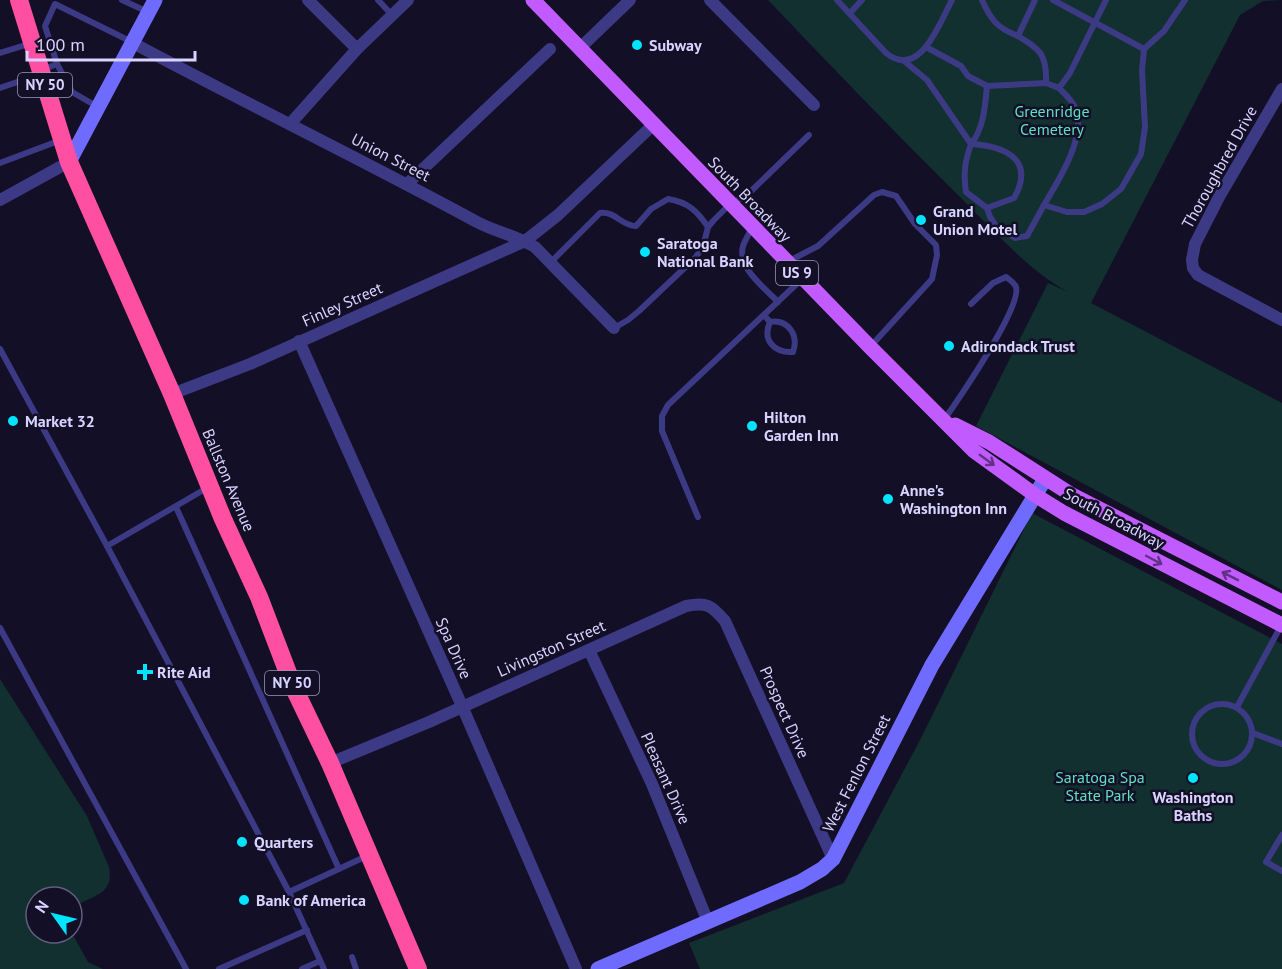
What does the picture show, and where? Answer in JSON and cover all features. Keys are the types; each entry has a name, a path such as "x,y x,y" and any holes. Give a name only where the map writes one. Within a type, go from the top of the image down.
{"highway":[{"name":"Ballston Avenue","path":"19,0 32,43 47,69 69,162 172,394 259,597 293,686 330,763 418,969"}],"main road":[{"name":"South Broadway","path":"533,0 870,348 974,451 1064,513 1282,624"},
{"name":"South Broadway","path":"944,420 989,442 1045,479 1282,602"}],"street":[{"path":"308,0 357,49"},
{"path":"290,124 357,49 408,0"},
{"path":"580,48 630,0"},
{"path":"710,0 813,105"},
{"path":"0,200 69,162 152,6"},
{"name":"Union Street","path":"133,43 244,103 290,124 484,226 525,241 535,247 614,328"},
{"path":"407,184 550,49"},
{"name":"Thoroughbred Drive","path":"1282,89 1219,197 1195,244 1192,260 1193,268 1198,275 1282,320"},
{"name":"Finley Street","path":"172,394 250,364 525,241 558,214 654,124"},
{"name":"Spa Drive","path":"299,341 462,706 576,969"},
{"name":"West Fenlon Street","path":"598,969 800,882 822,869 833,859 932,665 1045,479"},
{"name":"Prospect Drive","path":"686,606 707,604 715,609 725,621 833,859"},
{"name":"Livingston Street","path":"330,763 429,722 686,606"},
{"name":"Pleasant Drive","path":"589,650 652,784 708,922"}],"lane":[{"path":"124,0 152,6"},
{"path":"378,0 392,15"},
{"path":"837,0 886,52 896,60 904,61 917,57 926,47 952,0"},
{"path":"850,13 862,0"},
{"path":"982,0 991,19 1005,31 1018,36 1041,53 1045,59 1046,83"},
{"path":"1018,36 1035,0"},
{"path":"1053,0 1144,50"},
{"path":"1059,88 1070,72 1106,0"},
{"path":"1044,205 1067,212 1084,212 1102,204 1121,189 1142,154 1145,127 1142,70 1144,50 1164,31 1185,0"},
{"path":"98,107 72,92 47,69 45,26 55,4 133,43"},
{"path":"0,53 32,43"},
{"path":"926,47 961,66 968,76 987,86 1046,83 1059,88 1076,108 1079,125 1072,151 1061,176 1027,236 1021,238 1015,238 996,226 987,208 966,192 963,178 965,161 984,117 987,86"},
{"path":"904,61 927,80 971,144 1001,149 1014,156 1020,165 1021,179 1014,198 987,208"},
{"path":"0,88 47,69"},
{"path":"614,328 628,321 695,258 703,248 708,227 730,204 746,196 809,135"},
{"path":"0,163 62,140"},
{"path":"787,262 818,246 874,195 882,192 896,196 915,224 936,245 936,268 932,279 870,348"},
{"path":"550,262 600,213 614,214 623,223 636,226 651,209 668,199 689,204 708,227"},
{"path":"752,227 743,246 742,257 746,268 778,302"},
{"path":"944,420 977,373 1016,298 1016,288 1013,282 1006,278 993,283 971,304"},
{"path":"698,517 662,431 662,416 668,405 803,279"},
{"path":"764,315 770,322"},
{"path":"778,320 794,332 796,343 793,352 777,350 770,343 766,333 770,322 778,320"},
{"path":"0,348 290,892 324,969"},
{"path":"107,546 210,486"},
{"path":"176,507 339,869"},
{"path":"1237,707 1282,624"},
{"path":"0,628 186,969"},
{"path":"1227,703 1246,714 1253,733 1251,744 1245,753 1237,760 1219,764 1209,761 1200,754 1193,742 1192,732 1199,714 1208,707 1227,703"},
{"path":"1253,733 1282,744"},
{"path":"1282,835 1266,862 1282,870"},
{"path":"290,892 369,855"},
{"path":"219,969 307,930"},
{"path":"352,957 356,969"},
{"path":"302,969 320,961"}],"green space":[{"name":"Greenridge Cemetery","path":"768,0 1282,0 1263,1 1240,15 1091,303 1282,403 1282,590 976,426 1048,283 1068,292 1039,273 999,237"},
{"name":"Saratoga Spa State Park","path":"1032,513 1282,644 1282,969 700,969 689,943 844,883 920,740"},
{"path":"0,679 87,816 109,867 110,877 104,890 84,902 84,885 24,885 24,945 79,945 88,962 103,969 0,969"}],"place":[{"name":"Subway","path":"637,45"},
{"name":"Grand Union Motel","path":"921,220"},
{"name":"Saratoga National Bank","path":"645,252"},
{"name":"Adirondack Trust","path":"949,346"},
{"name":"Market 32","path":"13,421"},
{"name":"Hilton Garden Inn","path":"752,426"},
{"name":"Anne's Washington Inn","path":"888,499"},
{"name":"Rite Aid","path":"145,672"},
{"name":"Washington Baths","path":"1193,778"},
{"name":"Quarters","path":"242,842"},
{"name":"Bank of America","path":"244,900"}]}
